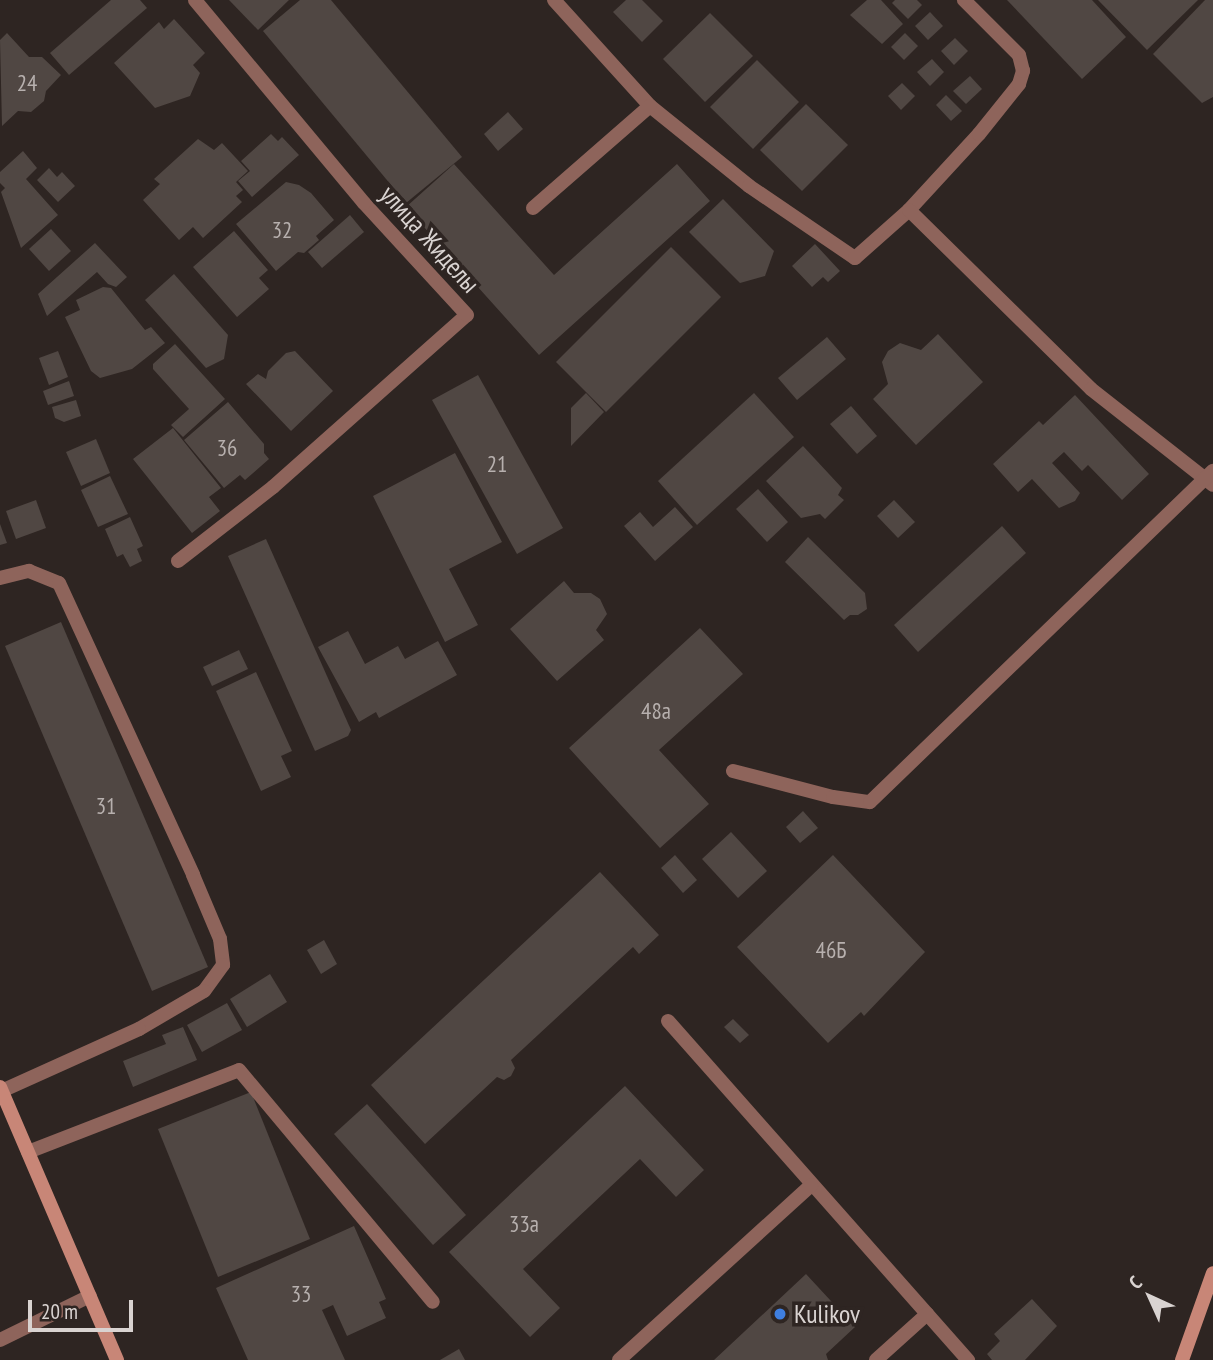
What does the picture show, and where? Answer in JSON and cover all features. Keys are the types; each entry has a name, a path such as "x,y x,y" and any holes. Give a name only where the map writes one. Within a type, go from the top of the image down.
{"main road":[{"path":"1,1089 117,1360"},
{"path":"1182,1360 1213,1273"}],"street":[{"name":"улица Жиделы","path":"178,561 273,486 467,316 364,203 195,0"},
{"path":"554,0 650,106 749,186 855,258 909,210 979,134 1019,84 1023,71 1019,55 964,0"},
{"path":"533,208 650,106"},
{"path":"733,771 833,797 870,802 1211,478 1091,389 909,210"},
{"path":"0,578 29,571 59,583 193,875 220,939 223,965 204,991 150,1023 1,1089"},
{"path":"668,1021 968,1360"},
{"path":"28,1152 239,1070 433,1302"},
{"path":"620,1360 811,1185"},
{"path":"0,1340 90,1296"},
{"path":"876,1360 927,1314"}],"building":[{"path":"111,0 140,0 147,8 69,75 50,53"},
{"path":"229,0 289,0 258,30"},
{"path":"300,0 331,0 462,157 406,203 263,31"},
{"path":"626,0 642,0 663,21 642,42 613,12"},
{"path":"867,0 881,0 903,24 882,44 850,15"},
{"path":"895,0 917,0 922,5 908,19 892,3"},
{"path":"1007,0 1092,0 1126,37 1082,79"},
{"path":"1098,0 1198,0 1147,50"},
{"path":"1205,0 1213,0 1213,97 1202,103 1153,54"},
{"path":"930,12 943,26 928,40 915,26"},
{"path":"710,13 753,56 705,102 663,59"},
{"path":"174,19 205,53 193,65 200,73 190,96 155,108 114,63 159,22 164,29"},
{"path":"7,33 29,57 42,57 61,75 46,91 44,101 31,112 18,111 2,126 0,40"},
{"path":"905,33 918,46 904,60 891,47"},
{"path":"955,38 968,51 954,65 941,51"},
{"path":"932,59 944,72 930,86 917,72"},
{"path":"757,60 799,102 753,149 710,107"},
{"path":"970,76 982,89 966,104 953,91"},
{"path":"902,83 915,96 901,110 888,96"},
{"path":"946,95 962,111 951,121 936,105"},
{"path":"806,104 848,145 802,191 760,150"},
{"path":"508,112 523,129 498,151 484,134"},
{"path":"271,134 278,141 282,137 299,155 252,197 238,181 250,171 241,161"},
{"path":"198,139 214,150 222,143 248,171 236,182 243,190 236,196 242,202 203,238 193,227 179,240 143,200 160,184 154,179"},
{"path":"23,151 37,168 26,179 58,215 21,248 1,192 5,188 0,183 0,172"},
{"path":"454,164 554,275 677,164 710,201 539,355 406,207"},
{"path":"49,168 57,177 62,172 75,186 58,202 37,180"},
{"path":"286,182 299,185 311,193 334,220 316,236 319,240 304,253 298,252 276,271 236,224"},
{"path":"723,199 774,251 765,276 740,283 689,232"},
{"path":"350,215 364,232 322,268 308,252"},
{"path":"51,229 71,251 49,271 29,249"},
{"path":"234,231 268,270 259,278 269,289 237,317 193,267"},
{"path":"95,243 127,277 116,287 108,284 97,272 47,316 38,294"},
{"path":"815,244 840,271 828,282 823,277 812,287 792,266"},
{"path":"671,247 721,297 606,412 556,362"},
{"path":"174,274 228,335 224,359 206,368 145,300"},
{"path":"103,287 111,288 145,330 151,327 165,343 132,369 100,378 91,371 65,317 80,310 76,300"},
{"path":"938,334 983,382 916,445 873,399 888,384 882,362 888,351 900,343 921,350"},
{"path":"827,337 846,359 797,400 778,378"},
{"path":"175,344 225,399 183,437 171,425 189,409 153,369 153,364"},
{"path":"58,351 68,377 49,385 39,358"},
{"path":"295,351 333,391 291,431 246,384 258,374 266,379 268,371 286,353"},
{"path":"478,375 563,528 517,554 432,400"},
{"path":"69,381 74,396 48,405 43,391"},
{"path":"586,393 604,412 571,446 571,408"},
{"path":"754,393 794,437 697,525 658,481"},
{"path":"1075,395 1149,474 1122,500 1088,465 1082,471 1064,452 1052,463 1080,493 1075,501 1059,508 1032,479 1018,492 993,464 1039,421 1043,425"},
{"path":"76,400 81,416 64,422 55,418 52,407"},
{"path":"228,402 264,444 264,453 269,459 245,480 240,475 224,488 184,440"},
{"path":"851,406 877,436 857,454 830,424"},
{"path":"173,428 221,488 209,497 220,511 192,533 133,459"},
{"path":"96,439 110,473 81,486 66,452"},
{"path":"803,446 842,488 838,495 844,500 825,519 820,514 801,518 766,481"},
{"path":"455,453 502,542 449,569 478,625 445,642 373,496"},
{"path":"110,476 128,514 98,527 81,490"},
{"path":"758,489 788,522 767,542 736,509"},
{"path":"36,500 46,528 16,539 6,511"},
{"path":"894,500 915,522 898,538 877,516"},
{"path":"675,507 693,527 655,561 624,526 640,512 653,527"},
{"path":"130,517 143,546 137,549 142,561 130,567 123,554 117,557 105,529"},
{"path":"0,524 7,543 0,545"},
{"path":"1002,526 1026,553 918,652 894,625"},
{"path":"808,537 865,593 867,609 844,620 785,562"},
{"path":"266,539 351,730 348,736 315,751 228,556"},
{"path":"564,581 574,593 591,593 600,599 607,614 596,630 604,640 557,681 510,629"},
{"path":"61,622 208,967 152,991 5,646"},
{"path":"700,628 743,674 659,750 709,804 660,848 569,748"},
{"path":"348,631 365,664 398,646 405,659 438,641 457,675 379,718 376,712 359,722 318,647"},
{"path":"239,650 248,669 212,686 203,667"},
{"path":"256,672 292,751 281,756 291,777 261,791 216,691"},
{"path":"803,811 818,828 800,843 786,827"},
{"path":"731,832 767,871 738,898 702,859"},
{"path":"675,855 697,880 683,893 661,868"},
{"path":"833,855 925,952 864,1016 861,1012 828,1043 737,947"},
{"path":"600,872 659,935 639,954 633,947 511,1060 515,1068 511,1076 504,1080 497,1077 425,1144 371,1085"},
{"path":"324,940 337,964 321,974 307,950"},
{"path":"270,974 287,1002 247,1027 230,999"},
{"path":"227,1003 242,1030 202,1052 187,1025"},
{"path":"733,1019 749,1035 740,1043 724,1027"},
{"path":"183,1027 197,1060 133,1087 123,1061 166,1044 162,1035"},
{"path":"625,1086 704,1170 676,1197 640,1159 523,1269 560,1308 530,1337 449,1252"},
{"path":"251,1092 310,1239 218,1277 158,1129"},
{"path":"367,1104 466,1215 433,1245 334,1134"},
{"path":"354,1226 386,1299 379,1302 386,1318 347,1336 333,1305 322,1310 345,1360 248,1360 216,1288"},
{"path":"806,1274 855,1327 826,1354 828,1360 714,1360"},
{"path":"1032,1299 1057,1326 1025,1360 992,1360 987,1354 1000,1341 994,1334"},
{"path":"459,1349 465,1360 440,1360"}],"place":[{"name":"Kulikov","path":"780,1314"}]}
